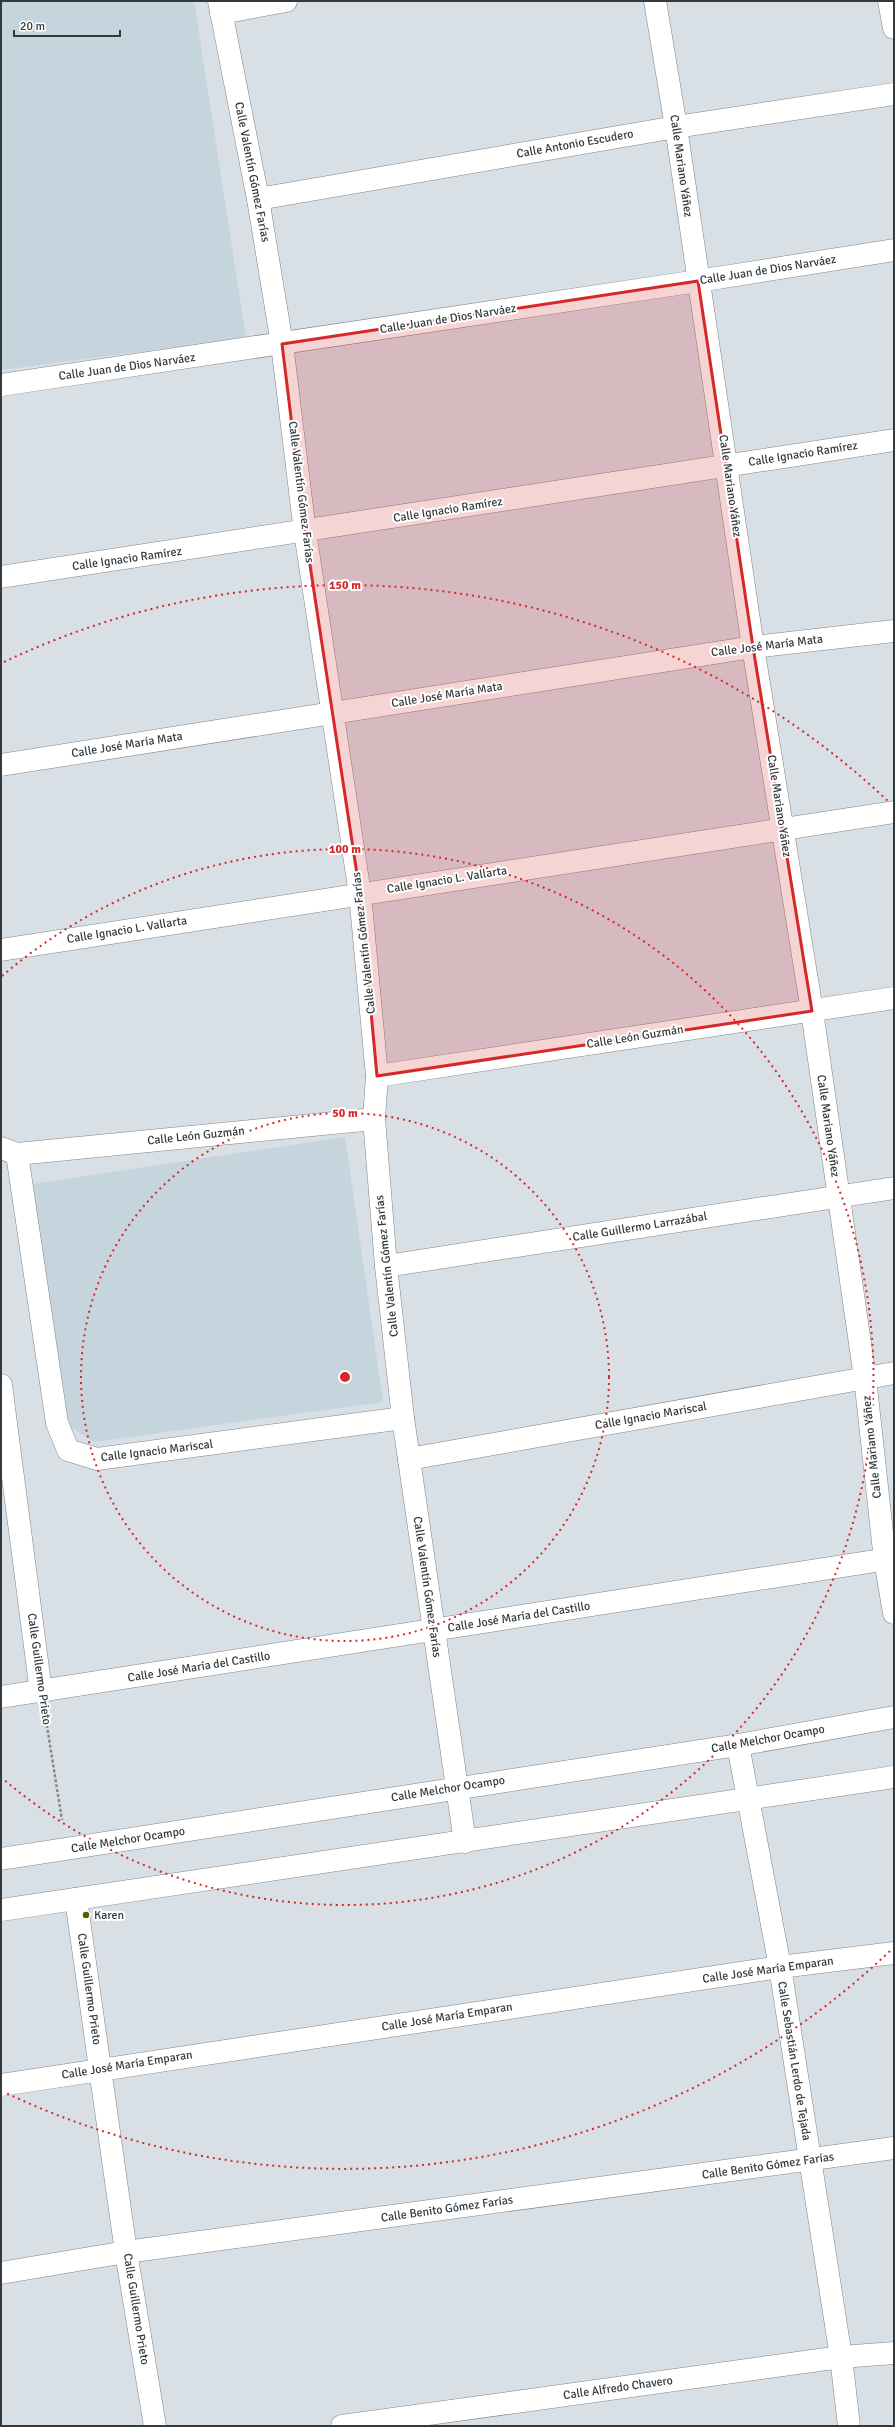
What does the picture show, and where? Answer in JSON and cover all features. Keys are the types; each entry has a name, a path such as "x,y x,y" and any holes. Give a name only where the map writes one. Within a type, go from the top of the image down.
{"street":[{"path":"220,7 286,1"},
{"name":"Calle Mariano Yáñez","path":"655,1 676,127 753,647 812,1011 865,1378 889,1559 894,1612"},
{"path":"889,1 894,28"},
{"name":"Calle Valentín Gómez Farías","path":"220,7 258,199 282,344 305,532 334,712 360,894 376,1076 374,1119 386,1266 403,1418 455,1787 465,1842"},
{"name":"Calle Antonio Escudero","path":"258,199 676,127 894,94"},
{"name":"Calle Juan de Dios Narváez","path":"1,385 282,344 894,250"},
{"name":"Calle Ignacio Ramírez","path":"1,577 305,532 894,440"},
{"name":"Calle José María Mata","path":"1,765 753,647 894,631"},
{"name":"Calle Ignacio L. Vallarta","path":"1,950 782,827 894,812"},
{"name":"Calle León Guzmán","path":"376,1076 894,998"},
{"name":"Calle León Guzmán","path":"9,1151 374,1119"},
{"name":"Calle Ignacio Mariscal","path":"9,1151 57,1423 68,1450 97,1459 403,1418"},
{"name":"Calle Guillermo Larrazábal","path":"386,1266 894,1188"},
{"name":"Calle Ignacio Mariscal","path":"409,1459 894,1373"},
{"name":"Calle Guillermo Prieto","path":"1,1385 10,1511 41,1692"},
{"name":"Calle José María del Castillo","path":"1,1697 41,1692 889,1559"},
{"name":"Calle Melchor Ocampo","path":"1,1859 455,1787 738,1745 894,1717"},
{"name":"Calle Sebastián Lerdo de Tejada","path":"738,1745 780,1967 841,2357 849,2426"},
{"path":"1,1910 894,1777"},
{"name":"Calle Guillermo Prieto","path":"76,1899 126,2252 155,2426"},
{"name":"Calle José María Emparan","path":"1,2085 780,1967 894,1953"},
{"name":"Calle Benito Gómez Farías","path":"1,2273 126,2252 810,2161 894,2148"},
{"name":"Calle Alfredo Chavero","path":"342,2426 841,2357 894,2353"}],"path":[{"name":"Calle Guillermo Prieto","path":"41,1692 67,1849"}],"highlighted area":[{"path":"698,281 753,647 812,1011 377,1076 360,894 305,532 282,344"}],"shaded area":[{"path":"1,1 194,1 246,338 1,370"},
{"path":"345,1137 383,1402 94,1442 73,1429 69,1424 32,1184"}],"place":[{"name":"Karen","path":"86,1915"}]}
